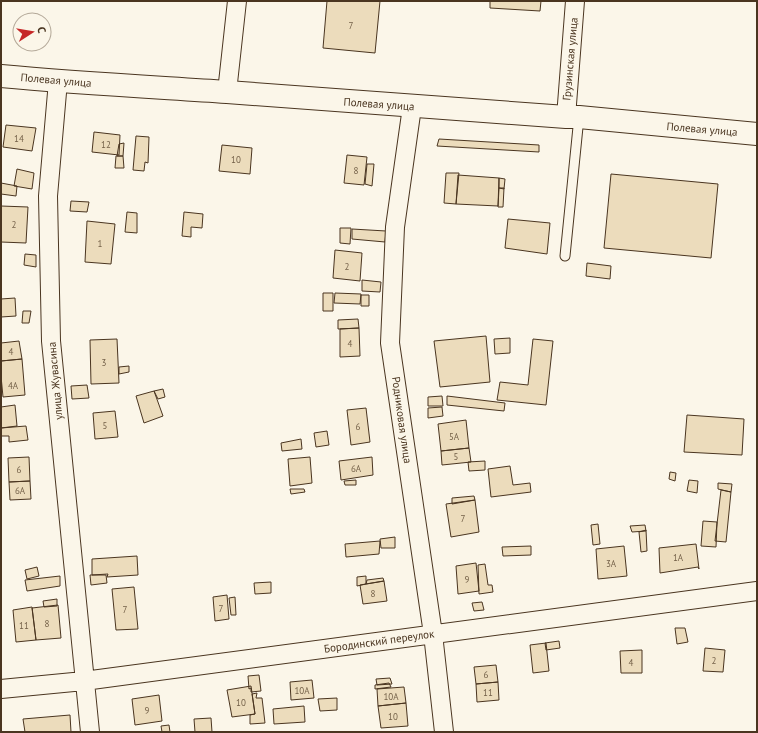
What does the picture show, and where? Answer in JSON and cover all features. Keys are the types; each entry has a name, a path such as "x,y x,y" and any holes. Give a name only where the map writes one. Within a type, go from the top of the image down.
{"street":[{"path":"227,92 237,1"},
{"name":"Грузинская улица","path":"572,117 575,1"},
{"name":"Полевая улица","path":"1,76 412,107 572,117 757,134"},
{"name":"улица Жувасина","path":"58,81 48,196 51,341 90,732"},
{"name":"Родниковая улица","path":"412,107 395,226 390,343 433,634 444,732"},
{"name":"Бородинский переулок","path":"1,689 84,681 757,591"}],"lane":[{"path":"565,256 572,117"}],"building":[{"path":"327,1 380,1 375,53 323,48"},
{"path":"490,1 541,1 540,11 490,8"},
{"path":"6,125 36,128 32,151 3,147"},
{"path":"94,132 120,135 119,155 92,152"},
{"path":"136,136 149,137 148,163 145,162 144,171 133,170"},
{"path":"439,139 539,145 539,152 437,146"},
{"path":"124,143 123,156 117,156 119,144"},
{"path":"222,145 252,148 250,174 219,171"},
{"path":"347,155 367,157 364,185 344,183"},
{"path":"116,156 123,156 124,168 115,168"},
{"path":"367,164 374,164 372,186 365,184"},
{"path":"17,169 34,173 32,189 14,186"},
{"path":"446,173 459,173 456,204 444,203"},
{"path":"611,174 718,184 711,258 604,248"},
{"path":"458,175 499,178 498,206 456,204"},
{"path":"499,178 505,179 504,189 499,188"},
{"path":"1,183 17,186 16,196 1,194"},
{"path":"499,188 504,188 503,207 498,207"},
{"path":"71,201 89,202 87,212 70,211"},
{"path":"1,206 28,207 26,243 1,242"},
{"path":"127,212 137,213 137,233 125,232"},
{"path":"184,212 203,214 202,228 191,227 191,237 182,236"},
{"path":"508,219 550,223 547,254 505,248"},
{"path":"87,221 115,224 111,264 85,262"},
{"path":"340,228 351,228 350,244 340,243"},
{"path":"352,229 386,231 385,242 352,239"},
{"path":"335,250 362,253 360,281 333,278"},
{"path":"25,254 36,255 36,267 24,265"},
{"path":"587,263 611,266 610,279 586,276"},
{"path":"362,280 381,282 380,292 362,291"},
{"path":"323,293 333,293 333,311 323,311"},
{"path":"335,293 361,294 360,304 334,303"},
{"path":"361,295 369,295 369,306 361,306"},
{"path":"15,298 16,316 1,317 1,299"},
{"path":"23,311 31,311 29,323 22,323"},
{"path":"358,319 359,328 338,329 338,320"},
{"path":"359,328 360,356 340,357 340,329"},
{"path":"486,336 490,382 440,387 434,341"},
{"path":"510,338 510,353 495,354 494,339"},
{"path":"117,339 119,383 91,384 90,340"},
{"path":"533,339 553,341 546,405 497,400 500,382 528,385"},
{"path":"19,341 22,359 1,361 1,343"},
{"path":"22,359 25,395 3,397 1,361"},
{"path":"129,366 129,372 119,374 119,367"},
{"path":"87,385 89,398 72,399 71,386"},
{"path":"163,389 165,397 158,399 154,391"},
{"path":"154,391 163,416 144,423 136,396"},
{"path":"442,396 443,406 428,406 428,397"},
{"path":"447,396 505,403 504,411 447,405"},
{"path":"15,405 17,426 1,428 1,407"},
{"path":"442,407 443,416 428,418 428,408"},
{"path":"366,408 370,442 351,445 347,410"},
{"path":"115,411 118,437 95,439 93,413"},
{"path":"687,415 744,419 742,455 684,452"},
{"path":"466,420 469,448 441,451 438,424"},
{"path":"26,426 28,440 9,442 9,436 1,436 1,428"},
{"path":"327,431 329,445 316,447 314,433"},
{"path":"301,439 302,449 282,451 281,443"},
{"path":"469,448 471,462 442,465 441,451"},
{"path":"29,457 30,481 9,482 8,458"},
{"path":"310,457 312,483 290,486 288,459"},
{"path":"372,457 373,475 341,480 339,461"},
{"path":"485,461 485,470 469,471 468,462"},
{"path":"510,466 513,485 530,483 531,492 491,497 488,469"},
{"path":"670,472 676,473 675,481 669,479"},
{"path":"356,480 356,485 345,485 344,481"},
{"path":"689,480 698,481 697,493 687,491"},
{"path":"30,481 31,499 10,500 9,482"},
{"path":"718,483 732,484 731,492 718,489"},
{"path":"290,489 304,489 305,492 291,494"},
{"path":"721,490 731,492 726,542 715,541"},
{"path":"474,496 475,500 452,504 452,498"},
{"path":"475,500 479,532 451,537 446,504"},
{"path":"703,521 717,522 716,547 701,546"},
{"path":"598,524 600,544 593,545 591,525"},
{"path":"645,525 646,531 632,532 630,526"},
{"path":"646,530 647,551 641,552 639,532"},
{"path":"395,537 395,548 381,548 380,539"},
{"path":"380,541 379,554 346,557 345,544"},
{"path":"696,544 699,569 698,567 660,573 659,548"},
{"path":"531,546 531,555 503,556 502,547"},
{"path":"624,546 627,576 598,579 596,549"},
{"path":"137,556 138,575 107,577 108,574 92,575 92,559"},
{"path":"476,563 479,591 458,594 456,566"},
{"path":"485,564 488,585 492,585 493,592 479,594 478,565"},
{"path":"37,567 39,576 27,579 25,570"},
{"path":"90,575 106,575 107,583 91,585"},
{"path":"60,576 60,586 27,591 25,580"},
{"path":"366,576 366,584 357,586 357,577"},
{"path":"383,578 384,581 366,584 367,580"},
{"path":"384,581 387,601 363,604 360,585"},
{"path":"271,582 271,593 255,594 254,583"},
{"path":"134,587 138,629 116,630 112,589"},
{"path":"227,595 229,619 215,621 213,597"},
{"path":"235,597 236,615 231,615 229,598"},
{"path":"57,599 57,606 44,607 43,601"},
{"path":"482,602 484,610 474,611 472,603"},
{"path":"58,605 61,638 36,640 32,608"},
{"path":"32,607 36,640 16,642 13,610"},
{"path":"675,628 685,628 688,642 677,644"},
{"path":"559,641 560,648 546,650 545,643"},
{"path":"546,643 549,671 533,673 530,645"},
{"path":"705,648 725,650 723,672 703,671"},
{"path":"642,650 642,673 621,673 620,651"},
{"path":"496,665 498,682 476,684 474,667"},
{"path":"259,675 261,691 251,692 251,688 249,689 248,676"},
{"path":"390,678 392,684 377,685 376,679"},
{"path":"312,680 314,698 291,700 290,682"},
{"path":"498,682 499,700 477,702 476,684"},
{"path":"389,683 391,687 375,689 375,685"},
{"path":"251,686 255,714 232,717 227,690"},
{"path":"404,687 406,703 378,706 377,689"},
{"path":"257,693 256,698 262,698 265,723 250,724 250,715 255,714 252,694"},
{"path":"159,695 162,721 135,725 132,699"},
{"path":"337,698 337,710 320,711 318,699"},
{"path":"406,703 408,726 381,728 378,706"},
{"path":"304,706 305,722 274,724 273,709"},
{"path":"70,715 71,732 25,732 23,719"},
{"path":"211,718 212,732 195,732 194,719"},
{"path":"169,725 170,732 162,732 161,726"}]}
